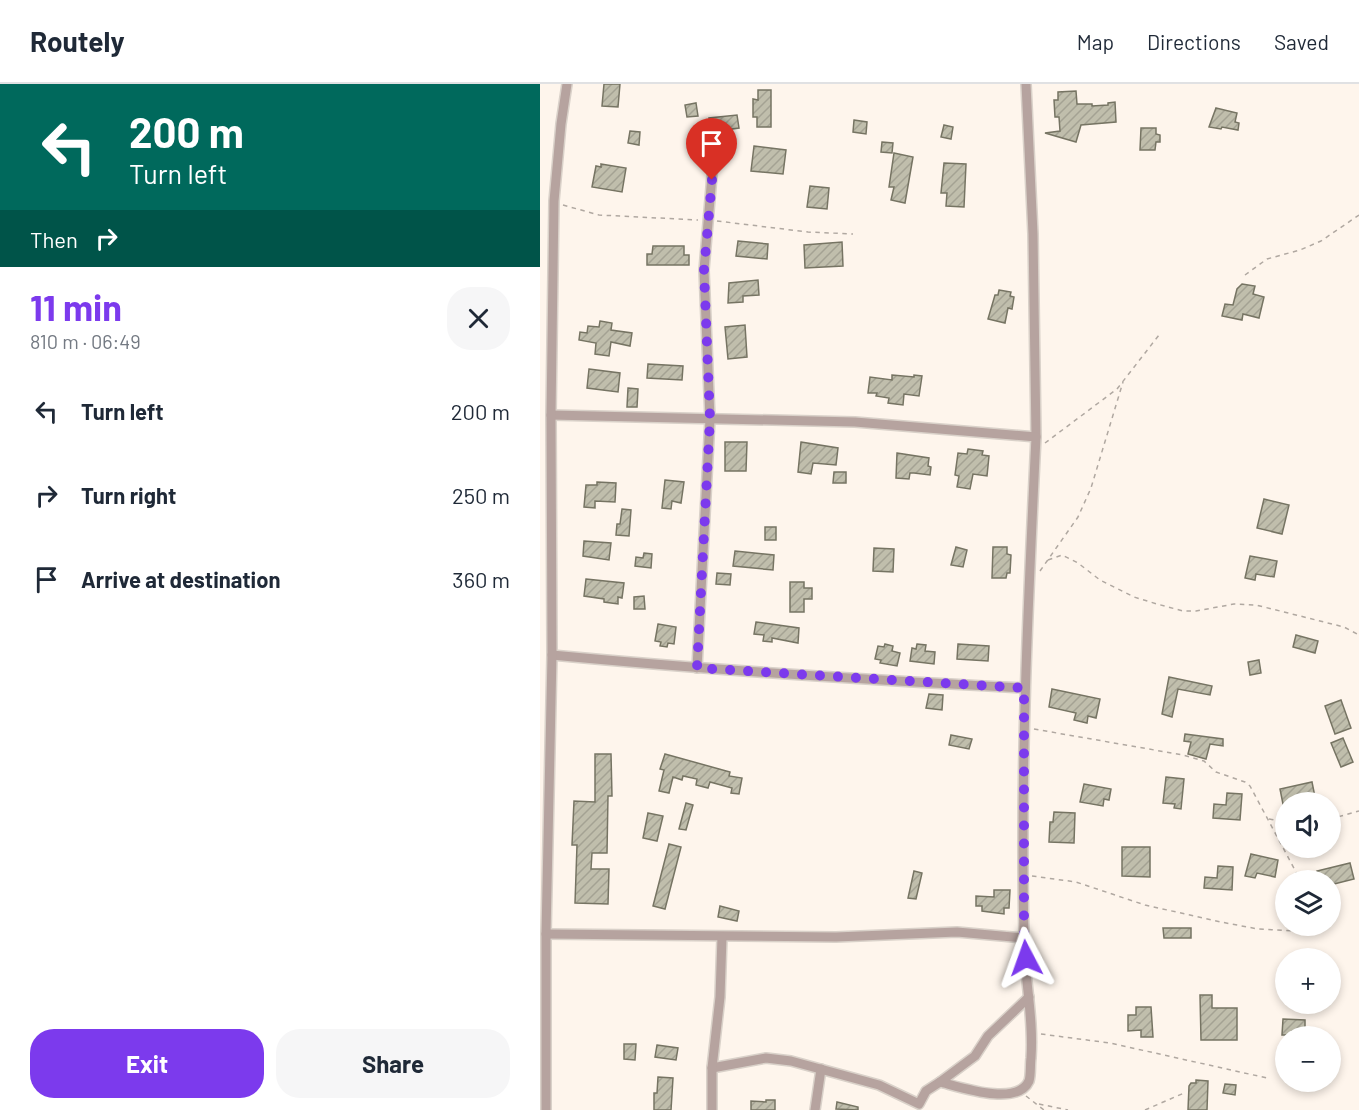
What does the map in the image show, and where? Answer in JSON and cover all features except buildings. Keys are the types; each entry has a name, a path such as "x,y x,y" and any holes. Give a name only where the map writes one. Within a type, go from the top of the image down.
{"street":[{"path":"546,1110 546,934 552,656 551,416 556,172 567,84"},
{"path":"940,1082 1005,1095 1019,1091 1029,1080 1031,1033 1024,939 1024,688 1036,437 1033,234 1026,84"},
{"path":"697,668 710,419 704,270 716,140"},
{"path":"551,416 855,422 1036,437"},
{"path":"552,656 697,668 1024,688"},
{"path":"546,934 836,937 957,932 1024,939"},
{"path":"712,1110 712,1068 720,997 722,937"},
{"path":"712,1068 766,1058 791,1061 879,1085 919,1107 926,1091 975,1056 988,1036 1029,997"},
{"path":"815,1110 821,1069"}],"path":[{"path":"1245,275 1267,259 1300,250 1321,241 1359,215"},
{"path":"1036,452 1049,439 1117,389 1159,335"},
{"path":"1123,382 1091,488 1078,517 1048,560 1062,555 1078,563 1100,580 1134,597 1183,611 1234,604 1256,605 1344,627 1359,634"},
{"path":"1024,727 1173,753 1204,761 1216,772 1245,782 1250,786 1295,870"},
{"path":"1341,816 1359,811"},
{"path":"1268,819 1275,820"},
{"path":"1024,875 1076,882 1145,905 1258,929 1275,930"},
{"path":"1031,1033 1110,1043 1267,1078"},
{"path":"1019,1091 1044,1110"},
{"path":"1146,1110 1184,1093"},
{"path":"1038,1104 1068,1110"}],"route":[{"path":"712,180 704,270 710,419 697,668 1024,688 1024,939 1026,958"}]}
